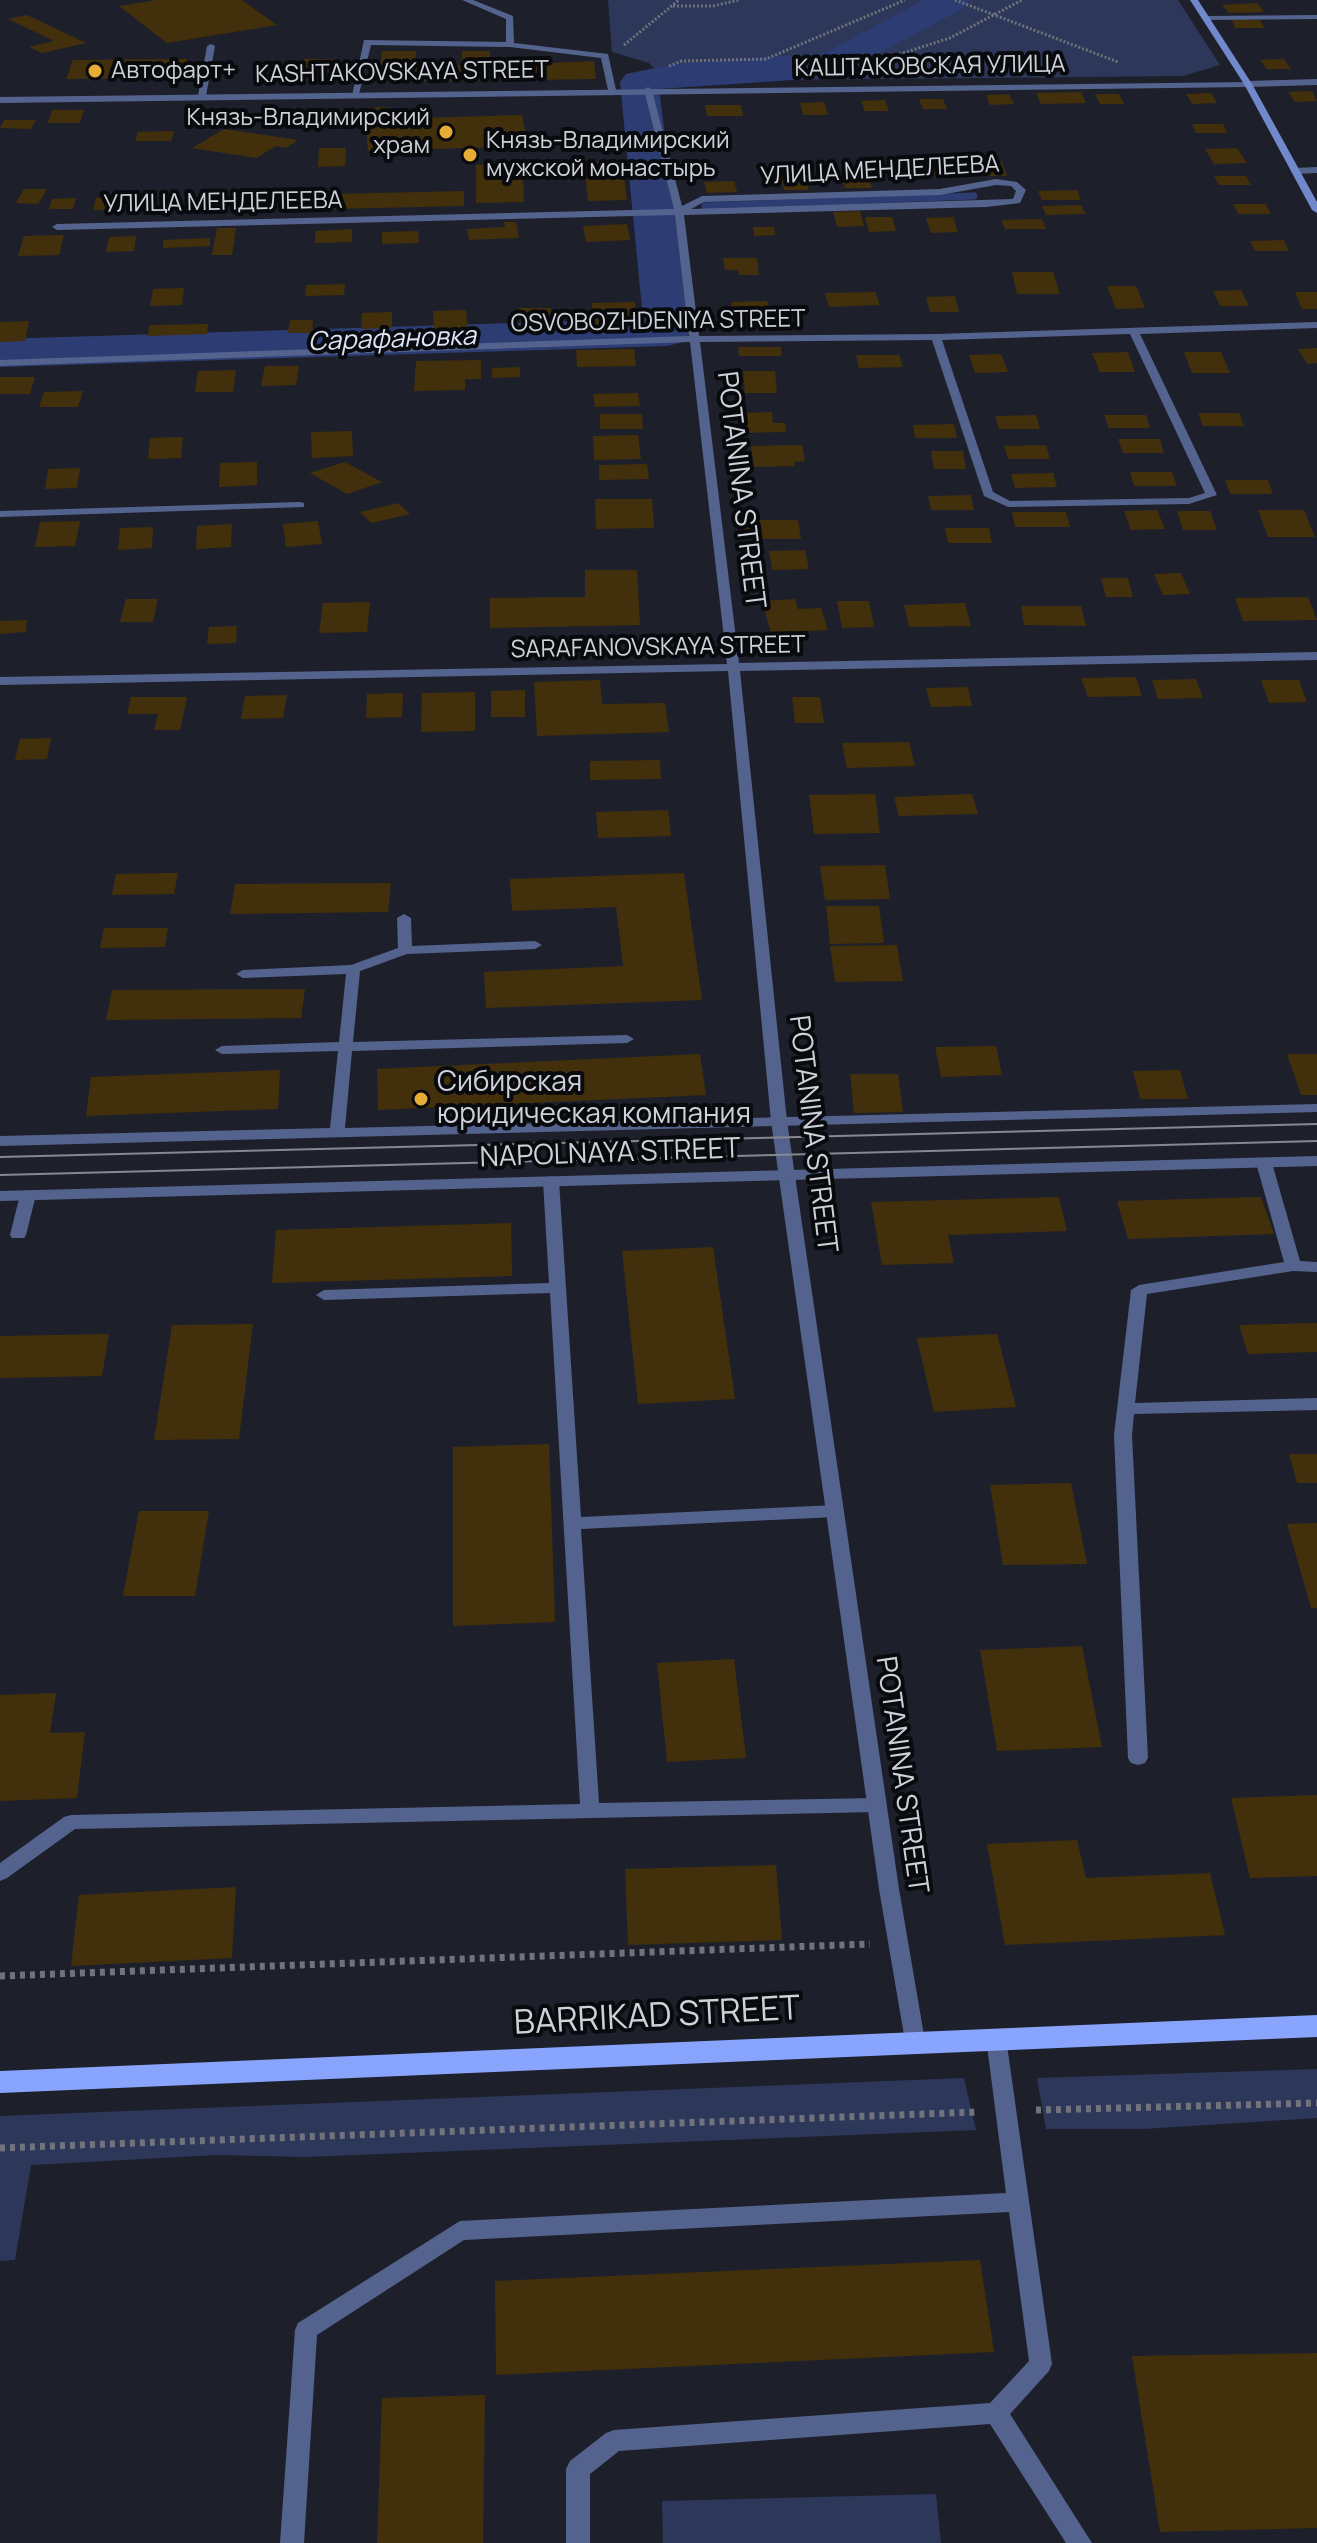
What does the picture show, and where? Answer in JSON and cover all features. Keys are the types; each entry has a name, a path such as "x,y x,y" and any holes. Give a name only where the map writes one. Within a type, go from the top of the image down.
{"main road":[{"path":"1194,0 1248,84 1317,210"},
{"name":"BARRIKAD STREET","path":"0,2082 1317,2026"}],"street":[{"path":"466,0 510,18 510,45"},
{"path":"1206,18 1317,17"},
{"path":"355,94 367,42 510,45 605,56 612,90"},
{"path":"202,96 211,46"},
{"path":"1248,84 1317,82"},
{"name":"КАШТАКОВСКАЯ УЛИЦА","path":"612,90 1248,84"},
{"name":"KASHTAKOVSKAYA STREET","path":"0,100 612,90"},
{"name":"POTANINA STREET","path":"648,90 679,212 734,669 779,1121 876,1805 915,2041"},
{"path":"1295,171 1317,170"},
{"name":"УЛИЦА МЕНДЕЛЕЕВА","path":"57,227 679,212 986,204 1017,201 1021,190 1014,184 996,182 940,192 702,199 679,212"},
{"name":"OSVOBOZHDENIYA STREET","path":"0,363 693,339 936,337 1317,325"},
{"path":"936,337 988,494 1008,504 1189,501 1211,495 1134,331"},
{"path":"0,514 300,505"},
{"name":"SARAFANOVSKAYA STREET","path":"0,681 1317,656"},
{"path":"404,918 405,950"},
{"path":"243,974 353,969 405,950 535,945"},
{"path":"337,1132 353,969"},
{"path":"222,1050 627,1039"},
{"path":"0,1141 1317,1108"},
{"name":"NAPOLNAYA STREET","path":"0,1196 1317,1161"},
{"path":"1264,1163 1293,1266"},
{"path":"551,1181 590,1811"},
{"path":"18,1235 28,1195"},
{"path":"1138,1758 1123,1435 1139,1290 1293,1266 1317,1267"},
{"path":"324,1295 557,1288"},
{"path":"1126,1409 1317,1404"},
{"path":"572,1523 835,1511"},
{"path":"0,1873 71,1822 876,1805"},
{"path":"578,2543 578,2469 614,2441 996,2413 1041,2364 996,2038"},
{"path":"292,2543 306,2330 460,2231 1018,2202"},
{"path":"996,2413 1080,2543"}],"path":[{"path":"605,56 618,51 639,29 679,0"},
{"path":"672,6 713,6 739,0"},
{"path":"609,79 657,71 682,61 766,59 905,0"},
{"path":"955,0 1124,64"},
{"path":"863,65 950,38 1022,0"},
{"path":"0,1976 898,1943"},
{"path":"0,2148 1006,2111 1317,2103"}],"shaded area":[{"path":"608,0 1178,0 1220,65 1183,76 666,81 649,63 612,52"},
{"path":"1317,2069 1317,2118 1143,2129 1046,2129 1037,2078"},
{"path":"964,2078 976,2130 306,2157 218,2155 31,2165 15,2260 0,2261 0,2116"},
{"path":"936,2494 941,2543 663,2543 662,2501"}],"building":[{"path":"156,0 242,0 277,25 167,43 119,6"},
{"path":"1257,3 1264,12 1229,13 1222,5"},
{"path":"27,15 86,43 42,53 29,47 54,41 8,19"},
{"path":"1232,20 1260,20 1264,28 1235,28"},
{"path":"382,51 416,51 415,65 462,65 462,51 490,51 490,66 594,61 596,79 379,82"},
{"path":"187,59 182,78 66,79 73,60"},
{"path":"304,59 332,59 327,82 271,82 274,70 302,70"},
{"path":"1284,59 1291,69 1267,69 1260,60"},
{"path":"1312,91 1317,101 1295,102 1288,92"},
{"path":"1081,92 1086,103 1041,104 1036,93"},
{"path":"1211,93 1217,103 1192,104 1186,94"},
{"path":"1009,94 1014,104 990,105 986,95"},
{"path":"1095,94 1119,94 1124,104 1100,104"},
{"path":"919,99 943,99 947,109 923,109"},
{"path":"885,100 889,111 865,111 861,101"},
{"path":"824,102 828,115 803,115 800,103"},
{"path":"705,105 741,105 743,116 707,116"},
{"name":"Князь-Владимирский храм","path":"387,107 388,119 522,115 528,146 368,151 365,108"},
{"path":"52,110 84,110 80,123 48,123"},
{"path":"4,120 36,120 31,129 0,128"},
{"path":"1192,124 1223,124 1227,133 1196,133"},
{"path":"224,129 298,140 286,148 276,146 256,158 192,148"},
{"path":"174,131 171,141 135,141 138,132"},
{"path":"319,148 346,148 345,166 318,167"},
{"path":"1237,148 1247,163 1214,164 1205,149"},
{"path":"622,161 627,200 588,201 585,174 523,176 524,202 476,203 476,165"},
{"path":"913,161 939,161 944,174 918,175"},
{"path":"976,162 1002,162 1007,176 981,176"},
{"path":"841,174 867,174 872,188 845,188"},
{"path":"780,176 804,176 809,190 784,190"},
{"path":"1214,176 1246,176 1251,185 1219,185"},
{"path":"734,181 737,192 707,193 704,182"},
{"path":"24,189 47,189 38,204 16,203"},
{"path":"1077,190 1081,200 1042,200 1038,191"},
{"path":"464,191 464,206 332,209 333,194"},
{"path":"132,197 129,209 93,210 96,198"},
{"path":"76,198 73,209 49,209 52,199"},
{"path":"1233,204 1266,204 1271,214 1238,214"},
{"path":"1081,205 1086,214 1046,215 1042,206"},
{"path":"860,211 864,226 837,227 833,212"},
{"path":"865,217 892,217 896,231 869,232"},
{"path":"953,217 958,232 931,233 926,218"},
{"path":"1042,219 1046,229 1005,229 1001,220"},
{"path":"504,222 516,222 519,238 469,240 467,229 505,227"},
{"path":"627,224 630,240 586,242 583,226"},
{"path":"753,227 774,227 775,235 754,236"},
{"path":"217,228 236,228 232,255 212,255"},
{"path":"352,229 352,242 315,243 315,231"},
{"path":"418,231 419,243 382,244 382,232"},
{"path":"64,235 59,255 18,256 24,236"},
{"path":"136,236 134,251 106,252 109,237"},
{"path":"210,238 210,246 163,248 163,240"},
{"path":"1284,240 1289,251 1255,251 1250,241"},
{"path":"723,258 757,258 759,275 739,275 738,270 725,270"},
{"path":"1012,272 1053,272 1060,294 1017,294"},
{"path":"345,284 344,295 305,296 306,285"},
{"path":"1107,286 1136,286 1145,308 1116,309"},
{"path":"184,288 182,305 150,306 153,289"},
{"path":"1241,290 1249,306 1220,306 1213,291"},
{"path":"875,292 880,305 829,307 825,293"},
{"path":"1295,292 1317,292 1317,309 1302,309"},
{"path":"955,296 959,312 930,312 926,297"},
{"path":"767,301 773,321 736,322 731,302"},
{"path":"635,302 636,323 593,324 592,303"},
{"path":"519,308 551,308 552,327 521,328"},
{"path":"466,310 468,328 434,329 433,311"},
{"path":"392,312 392,328 361,329 362,313"},
{"path":"290,320 313,320 312,333 288,333"},
{"path":"29,321 25,341 0,342 0,322"},
{"path":"208,324 207,334 148,336 149,325"},
{"path":"738,347 781,347 781,356 739,356"},
{"path":"1317,348 1317,363 1307,364 1298,349"},
{"path":"634,349 636,366 577,367 576,350"},
{"path":"1128,352 1135,372 1100,372 1092,353"},
{"path":"1184,352 1221,352 1230,373 1192,373"},
{"path":"1001,354 1008,372 975,373 969,355"},
{"path":"856,355 899,355 903,367 859,368"},
{"path":"481,360 481,379 465,379 465,390 414,391 416,361"},
{"path":"265,366 299,366 296,385 261,386"},
{"path":"520,367 520,377 492,378 492,368"},
{"path":"236,370 233,392 195,392 198,371"},
{"path":"743,371 775,371 777,393 745,393"},
{"path":"0,377 35,377 30,394 0,394"},
{"path":"83,391 78,407 39,407 44,392"},
{"path":"638,393 640,406 595,407 593,394"},
{"path":"772,412 773,423 785,423 786,432 740,433 738,413"},
{"path":"1198,413 1239,413 1244,426 1203,426"},
{"path":"600,414 642,414 643,429 600,429"},
{"path":"1036,415 1040,429 999,429 995,416"},
{"path":"1104,415 1146,415 1150,428 1109,428"},
{"path":"954,424 957,438 915,438 913,425"},
{"path":"352,431 353,456 312,458 311,432"},
{"path":"638,435 641,459 594,460 593,436"},
{"path":"183,437 181,458 148,459 150,438"},
{"path":"1118,439 1160,439 1164,453 1123,453"},
{"path":"802,445 805,461 794,462 795,466 754,467 751,446"},
{"path":"1046,445 1050,459 1008,459 1004,446"},
{"path":"931,451 963,451 966,469 934,469"},
{"path":"257,462 257,485 219,487 220,463"},
{"path":"345,462 382,482 347,494 310,473"},
{"path":"647,464 649,479 599,480 599,465"},
{"path":"80,468 77,488 45,489 48,469"},
{"path":"1130,472 1172,472 1177,486 1134,486"},
{"path":"1053,473 1057,487 1015,488 1011,474"},
{"path":"1225,480 1268,480 1273,494 1230,494"},
{"path":"971,495 974,510 931,510 928,496"},
{"path":"595,499 652,499 654,528 596,529"},
{"path":"398,503 410,514 371,523 360,512"},
{"path":"1157,510 1165,529 1131,530 1124,511"},
{"path":"1258,510 1304,510 1315,537 1268,537"},
{"path":"1177,511 1210,511 1217,530 1183,530"},
{"path":"1012,512 1066,512 1070,527 1015,527"},
{"path":"743,520 798,520 801,539 745,539"},
{"path":"80,521 75,546 35,547 40,522"},
{"path":"318,521 322,544 286,547 283,524"},
{"path":"232,524 231,547 196,549 197,526"},
{"path":"153,527 152,548 118,550 120,528"},
{"path":"945,528 989,528 992,543 948,543"},
{"path":"805,550 809,569 772,570 769,551"},
{"path":"585,570 637,570 640,625 490,628 490,598 585,597"},
{"path":"1181,573 1190,594 1163,595 1154,574"},
{"path":"1101,578 1128,578 1133,597 1106,597"},
{"path":"1308,597 1317,620 1243,621 1235,598"},
{"path":"126,599 158,599 153,622 120,622"},
{"path":"795,599 798,609 821,608 828,630 771,633 762,601"},
{"path":"837,601 869,601 874,627 842,628"},
{"path":"370,602 367,632 319,633 323,603"},
{"path":"965,603 971,626 909,627 904,605"},
{"path":"1021,606 1081,606 1086,626 1024,625"},
{"path":"27,620 26,632 0,634 0,621"},
{"path":"237,626 236,643 207,644 209,627"},
{"path":"1136,677 1142,696 1088,697 1081,678"},
{"path":"1196,679 1203,698 1158,699 1152,680"},
{"path":"600,680 602,704 665,703 669,732 537,736 534,682"},
{"path":"1261,680 1299,680 1307,702 1269,703"},
{"path":"968,687 972,706 931,707 926,688"},
{"path":"525,690 525,717 491,717 491,691"},
{"path":"475,692 475,731 421,732 422,693"},
{"path":"403,693 402,717 366,718 367,694"},
{"path":"287,695 283,718 241,719 245,696"},
{"path":"131,697 187,697 180,730 154,730 158,714 127,714"},
{"path":"792,697 820,697 824,723 795,723"},
{"path":"51,738 47,759 15,760 20,739"},
{"path":"909,742 915,766 847,768 842,743"},
{"path":"660,760 661,779 590,780 590,761"},
{"path":"875,794 880,833 814,834 809,795"},
{"path":"972,794 978,814 899,816 894,797"},
{"path":"668,810 671,836 598,838 596,812"},
{"path":"885,865 890,899 825,900 820,866"},
{"path":"178,873 174,894 112,895 116,874"},
{"path":"684,873 702,1000 486,1008 484,972 623,966 616,907 512,911 510,879"},
{"path":"391,883 388,912 230,914 235,884"},
{"path":"826,906 879,906 884,943 830,944"},
{"path":"104,928 168,928 165,947 100,948"},
{"path":"897,945 903,981 835,982 830,946"},
{"path":"305,989 301,1018 106,1020 112,990"},
{"path":"996,1046 1002,1075 941,1077 935,1047"},
{"path":"700,1054 706,1095 378,1110 377,1069"},
{"path":"1287,1054 1317,1054 1317,1095 1301,1095"},
{"path":"280,1070 278,1109 86,1116 91,1077"},
{"path":"1180,1070 1188,1099 1140,1099 1133,1071"},
{"path":"850,1074 898,1074 903,1112 854,1113"},
{"path":"1059,1197 1067,1231 948,1235 954,1263 882,1265 871,1202"},
{"path":"1261,1197 1274,1234 1128,1239 1117,1201"},
{"path":"511,1223 512,1276 272,1283 276,1230"},
{"path":"713,1247 735,1399 638,1404 622,1251"},
{"path":"1317,1323 1317,1352 1248,1354 1239,1325"},
{"path":"253,1324 239,1439 154,1440 172,1325"},
{"path":"109,1334 102,1376 0,1378 0,1336"},
{"path":"997,1334 1016,1407 934,1412 917,1338"},
{"path":"549,1444 555,1622 453,1626 453,1447"},
{"path":"1289,1454 1317,1454 1317,1483 1297,1483"},
{"path":"1071,1483 1087,1564 1003,1565 990,1485"},
{"path":"139,1511 209,1511 195,1596 123,1596"},
{"path":"1317,1523 1317,1608 1311,1608 1287,1524"},
{"path":"1082,1646 1102,1747 997,1751 980,1650"},
{"path":"734,1659 746,1758 667,1762 657,1663"},
{"path":"56,1693 50,1733 85,1732 77,1798 0,1801 0,1695"},
{"path":"1317,1795 1317,1876 1250,1878 1231,1798"},
{"path":"1077,1840 1086,1878 1210,1873 1225,1935 1005,1945 987,1844"},
{"path":"776,1865 782,1940 628,1945 625,1869"},
{"path":"236,1887 232,1958 71,1966 79,1895"},
{"path":"980,2260 994,2352 496,2375 495,2281"},
{"path":"1317,2353 1317,2528 1160,2532 1132,2356"},
{"path":"485,2395 483,2543 377,2543 382,2398"}],"waterway":[{"name":"Сарафановка","path":"654,210 639,82 675,75 807,68 837,61 951,0"},
{"path":"705,206 974,196"},
{"name":"Сарафановка","path":"0,353 667,332 654,215"}],"tram line":[{"path":"0,1157 1317,1124"},
{"path":"0,1175 1317,1141"}],"place":[{"name":"Автофарт+","path":"95,71"},
{"name":"Князь-Владимирский храм","path":"446,132"},
{"name":"Князь-Владимирский мужской монастырь","path":"470,155"},
{"name":"Сибирская юридическая компания","path":"421,1099"}]}
